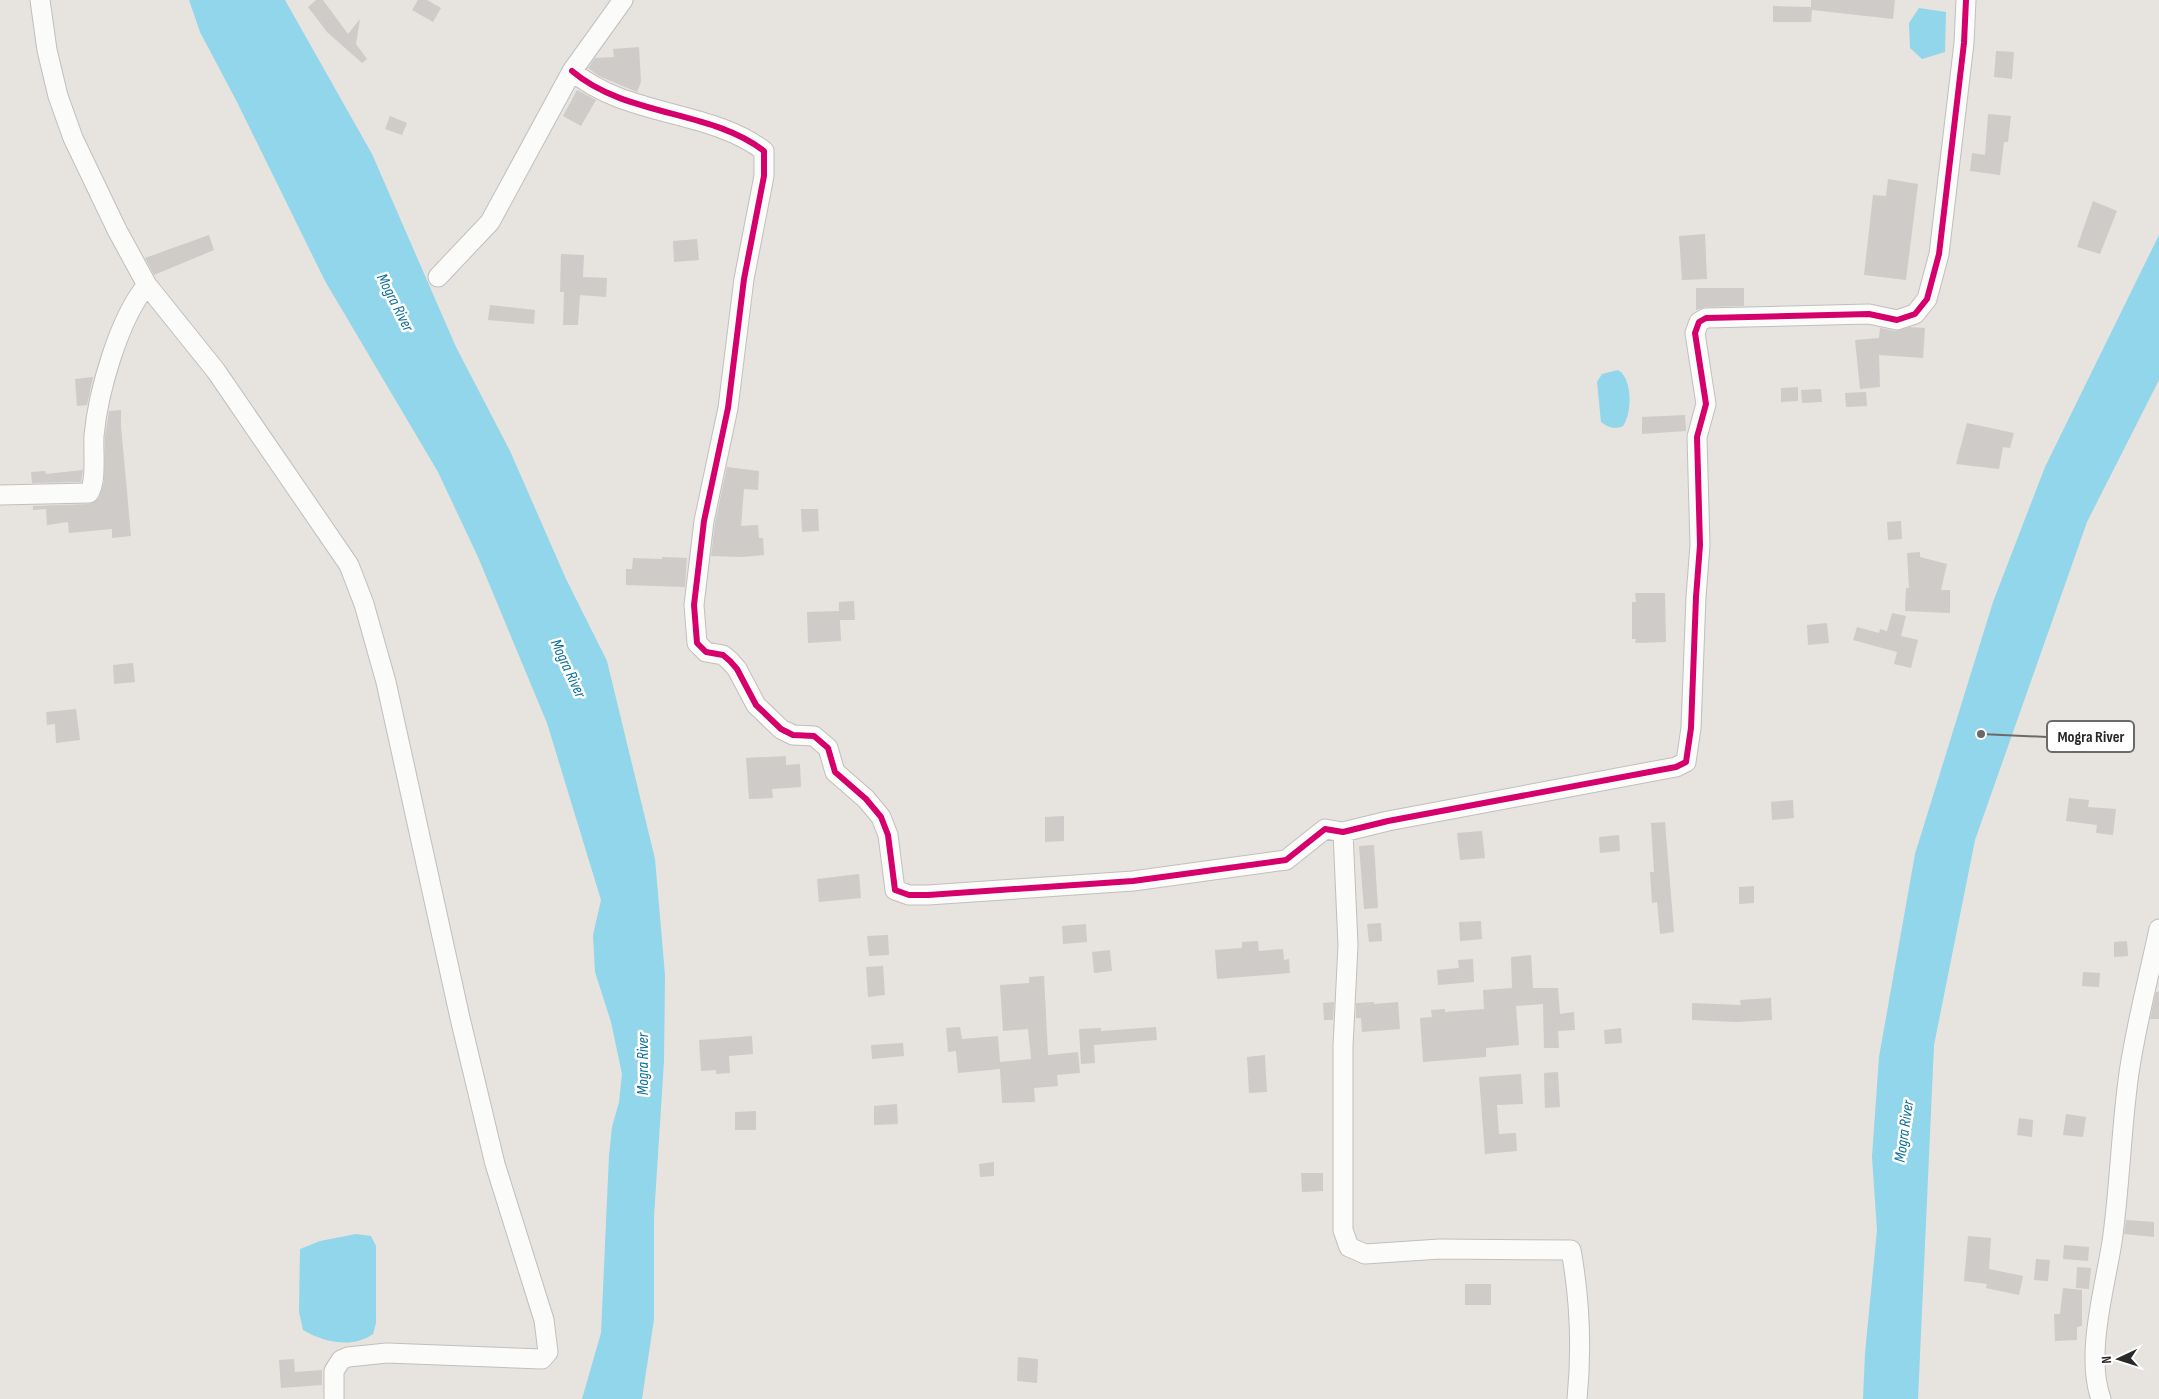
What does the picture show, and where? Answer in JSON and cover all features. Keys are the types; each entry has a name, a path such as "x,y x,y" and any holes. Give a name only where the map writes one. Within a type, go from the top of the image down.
{"street":[{"path":"40,0 47,50 58,96 73,138 117,230 147,285 216,371 349,565 364,604 386,682 460,1018 495,1164 544,1320 548,1352 542,1359 387,1353 348,1357 341,1360 334,1371 334,1399"},
{"path":"438,277 490,222 572,71 623,0"},
{"path":"572,71 587,83 622,99 722,130 751,141 764,151 764,176 744,279 728,408 704,521 694,605 698,643 706,652 722,655 730,661 737,669 756,705 781,729 793,735 814,736 828,748 835,772 866,799 881,817 888,835 895,890 909,895 928,895 1133,881 1286,860 1325,829 1343,832 1388,821 1666,769 1686,762 1691,728 1700,545 1697,438 1706,404 1696,341 1696,327 1706,318 1869,314 1897,320 1915,314 1927,299 1939,254 1964,43 1966,0"},
{"path":"0,495 89,493 93,484 94,436 106,374 135,299 147,285"},
{"path":"1343,832 1348,944 1343,1046 1343,1230 1349,1247 1365,1254 1440,1250 1571,1250 1580,1332 1581,1359 1577,1399"},
{"path":"2101,1399 2098,1390 2096,1362 2099,1311 2112,1241 2129,1072 2159,928"}],"water":[{"path":"189,0 285,0 372,154 456,347 510,451 566,579 607,661 655,859 665,975 664,1061 654,1217 654,1319 642,1399 582,1399 601,1333 609,1156 612,1127 619,1102 622,1074 611,1022 595,972 593,935 601,900 547,723 478,557 438,472 325,281 237,102 200,32"},
{"path":"1919,8 1946,12 1945,52 1922,59 1910,48 1909,23"},
{"path":"2159,235 2159,380 2087,522 1975,840 1934,1045 1918,1399 1863,1399 1865,1353 1877,1230 1872,1157 1879,1057 1915,854 1993,602 2045,467"},
{"path":"1618,370 1626,380 1630,396 1628,413 1623,426 1614,428 1608,427 1601,422 1597,382 1602,374"},
{"path":"356,1234 371,1236 376,1246 376,1323 373,1334 365,1339 347,1342 319,1338 303,1330 299,1312 300,1249 320,1241"}],"building":[{"path":"316,0 323,0 348,34 360,19 356,44 367,59 362,63 327,32 308,7"},
{"path":"418,0 427,0 441,8 433,22 412,10"},
{"path":"1811,0 1895,0 1893,19 1812,10 1811,22 1773,22 1773,6 1811,7"},
{"path":"639,47 641,82 637,92 599,76 588,68 595,58 614,57 613,49"},
{"path":"1996,51 2014,52 2012,79 1994,77"},
{"path":"577,90 596,100 581,126 563,116"},
{"path":"1988,114 2011,116 2008,142 2004,142 2000,175 1970,171 1972,153 1985,155"},
{"path":"390,116 407,123 402,135 385,129"},
{"path":"1888,179 1918,184 1906,280 1864,275 1873,195 1886,196"},
{"path":"2093,201 2117,211 2100,254 2077,247"},
{"path":"1705,234 1707,279 1682,280 1679,236"},
{"path":"209,235 214,250 154,275 145,258"},
{"path":"697,239 699,260 674,262 673,241"},
{"path":"561,254 584,255 583,277 607,278 606,297 580,295 578,325 563,325 564,292 560,292"},
{"path":"1696,288 1744,288 1744,306 1706,307 1696,310"},
{"path":"490,305 535,310 534,324 488,320"},
{"path":"1910,327 1925,328 1923,358 1879,355 1880,387 1860,389 1855,340 1879,338 1880,328 1895,331"},
{"path":"93,377 87,405 77,406 75,379"},
{"path":"1798,387 1798,401 1781,402 1781,388"},
{"path":"1821,389 1822,402 1802,403 1801,390"},
{"path":"1866,392 1867,406 1846,407 1845,393"},
{"path":"121,410 131,536 112,538 112,529 69,533 68,522 47,525 46,509 33,510 33,506 89,504 99,498 104,482 105,437 109,411"},
{"path":"1685,415 1686,431 1642,434 1642,417"},
{"path":"1967,423 2014,433 2010,448 2003,447 1999,469 1956,464"},
{"path":"727,467 759,471 758,490 744,489 741,526 758,525 759,538 763,538 764,555 742,557 711,556 715,523"},
{"path":"83,470 81,482 32,483 31,472 45,471 46,474"},
{"path":"801,509 818,509 819,531 802,532"},
{"path":"1901,521 1902,539 1888,540 1887,522"},
{"path":"1920,552 1920,557 1947,564 1941,590 1950,590 1950,613 1905,611 1906,588 1909,588 1907,553"},
{"path":"662,557 687,558 685,587 626,585 626,569 632,569 633,558 662,559"},
{"path":"1635,593 1665,593 1666,642 1635,643 1636,639 1632,639 1632,602 1636,602"},
{"path":"854,601 855,620 840,620 841,641 808,643 807,612 839,611 839,602"},
{"path":"1892,613 1906,616 1901,636 1918,640 1911,668 1894,664 1897,652 1853,640 1857,627 1879,633 1880,629 1887,631"},
{"path":"1827,623 1829,643 1808,645 1807,625"},
{"path":"133,663 135,682 114,684 113,665"},
{"path":"76,709 80,740 56,743 55,724 47,725 46,712"},
{"path":"786,756 786,765 800,764 801,787 772,789 773,798 749,799 746,758"},
{"path":"2069,798 2089,800 2088,807 2116,809 2113,835 2096,833 2097,825 2066,821"},
{"path":"1793,800 1794,818 1772,820 1771,802"},
{"path":"1064,816 1064,841 1045,842 1045,817"},
{"path":"1665,822 1674,932 1660,934 1657,902 1652,903 1650,872 1654,872 1651,823"},
{"path":"1482,831 1485,858 1460,860 1457,833"},
{"path":"1619,835 1620,851 1600,853 1599,837"},
{"path":"1374,845 1378,908 1364,909 1359,846"},
{"path":"859,874 861,898 819,902 817,879"},
{"path":"1754,886 1754,903 1739,904 1739,887"},
{"path":"1481,921 1482,939 1460,941 1459,922"},
{"path":"1381,923 1382,941 1369,942 1367,924"},
{"path":"1086,924 1087,942 1063,944 1062,926"},
{"path":"888,935 889,955 869,956 867,936"},
{"path":"1258,941 1259,951 1283,949 1284,960 1289,959 1290,973 1217,979 1215,950 1242,948 1242,942"},
{"path":"2127,941 2128,956 2114,957 2114,942"},
{"path":"1110,950 1112,971 1094,973 1092,952"},
{"path":"1531,955 1533,988 1558,988 1560,1014 1574,1012 1575,1030 1558,1031 1559,1048 1544,1048 1543,1004 1516,1006 1519,1045 1486,1048 1486,1057 1423,1062 1420,1018 1432,1017 1431,1010 1445,1009 1445,1012 1484,1009 1483,990 1512,988 1511,957"},
{"path":"1473,959 1474,982 1438,985 1437,970 1459,968 1458,960"},
{"path":"883,966 885,995 868,997 866,967"},
{"path":"2083,972 2100,973 2099,987 2082,986"},
{"path":"1044,976 1048,1055 1078,1052 1080,1073 1057,1075 1058,1086 1034,1088 1035,1102 1002,1103 1000,1069 958,1073 956,1051 948,1052 946,1028 960,1027 962,1039 998,1036 1000,1062 1031,1059 1028,1029 1003,1031 1000,985 1029,983 1029,977"},
{"path":"2156,992 2159,992 2159,1019 2150,1019"},
{"path":"1771,998 1772,1020 1736,1022 1692,1020 1692,1003 1741,1005 1740,1000"},
{"path":"1334,1002 1333,1020 1324,1020 1323,1003"},
{"path":"1374,1002 1374,1004 1398,1002 1400,1029 1362,1032 1361,1018 1356,1018 1356,1003"},
{"path":"1156,1027 1157,1040 1094,1045 1095,1063 1081,1064 1079,1029 1101,1028 1101,1031"},
{"path":"1621,1028 1622,1043 1605,1044 1604,1030"},
{"path":"752,1036 753,1054 729,1056 730,1073 716,1074 716,1070 701,1071 699,1040"},
{"path":"903,1043 904,1056 872,1059 871,1045"},
{"path":"1265,1055 1267,1092 1249,1093 1247,1057"},
{"path":"1558,1072 1560,1107 1545,1108 1544,1073"},
{"path":"1521,1074 1523,1104 1497,1105 1499,1134 1516,1133 1517,1151 1485,1154 1479,1077"},
{"path":"897,1104 898,1124 874,1125 874,1106"},
{"path":"756,1111 756,1130 735,1130 735,1112"},
{"path":"2066,1114 2086,1117 2083,1137 2063,1135"},
{"path":"2019,1118 2033,1120 2032,1137 2017,1135"},
{"path":"994,1162 994,1176 980,1177 979,1164"},
{"path":"1301,1173 1323,1173 1323,1191 1302,1192"},
{"path":"2126,1220 2154,1222 2154,1237 2124,1234"},
{"path":"1968,1236 1991,1238 1989,1269 2023,1276 2019,1295 1986,1288 1987,1284 1964,1281"},
{"path":"2064,1245 2089,1247 2088,1261 2063,1259"},
{"path":"2036,1259 2050,1260 2048,1281 2034,1280"},
{"path":"2077,1267 2091,1268 2089,1289 2076,1288"},
{"path":"1465,1284 1491,1284 1491,1305 1465,1305"},
{"path":"2063,1288 2082,1290 2082,1326 2077,1327 2077,1340 2055,1341 2054,1314 2060,1314"},
{"path":"1018,1357 1038,1359 1037,1383 1017,1381"},
{"path":"294,1359 295,1372 322,1370 322,1385 281,1388 279,1360"}],"cycle path":[{"path":"572,71 594,86 617,97 720,128 743,138 764,151 764,176 744,279 728,408 704,521 694,605 697,643 706,652 723,655 730,661 737,669 756,705 781,729 793,735 814,736 828,748 835,772 866,799 881,817 888,835 895,890 909,895 928,895 1133,881 1286,860 1325,829 1343,832 1388,821 1676,767 1686,762 1691,728 1700,545 1697,437 1706,404 1695,333 1699,322 1706,318 1869,314 1897,320 1915,314 1927,299 1939,254 1964,43 1966,0"}],"place":[{"name":"Mogra River","path":"1981,734"}]}
